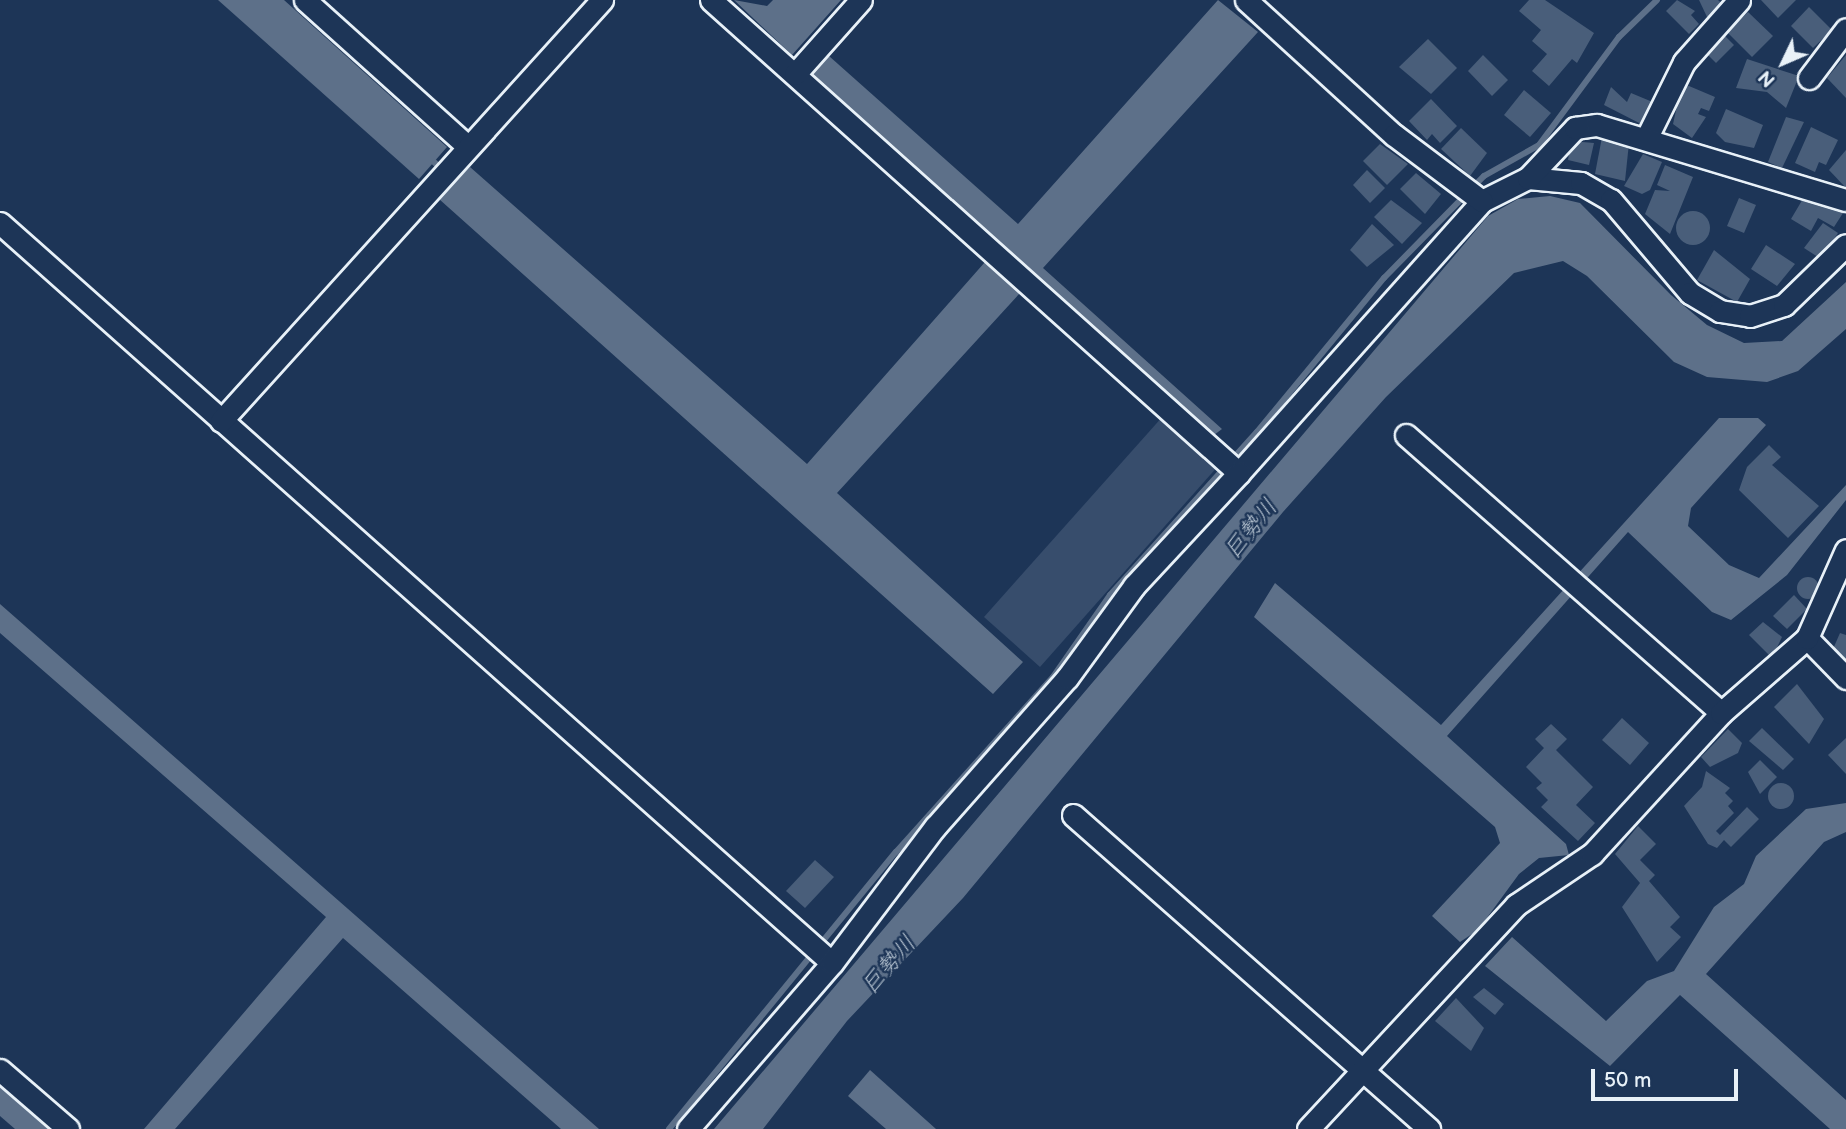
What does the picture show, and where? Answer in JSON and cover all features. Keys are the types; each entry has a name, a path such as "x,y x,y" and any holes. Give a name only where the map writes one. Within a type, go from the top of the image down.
{"street":[{"path":"305,0 468,147"},
{"path":"221,421 602,0"},
{"path":"711,0 1232,467"},
{"path":"795,74 861,0"},
{"path":"1246,0 1394,135 1473,194"},
{"path":"1647,137 1684,62 1739,0"},
{"path":"1809,78 1846,29"},
{"path":"1528,178 1575,128 1597,125 1647,137 1846,200"},
{"path":"688,1129 832,963 935,827 1067,678 1134,586 1232,467 1473,194 1528,178 1581,183 1611,201 1690,293 1720,311 1750,316 1784,305 1846,245"},
{"path":"0,223 832,963"},
{"path":"1406,435 1577,581 1721,713"},
{"path":"1308,1129 1516,905 1592,853 1721,713 1807,638 1846,550"},
{"path":"1807,638 1846,678"},
{"path":"1073,815 1429,1129"},
{"path":"0,1070 68,1129"}],"shaded area":[{"path":"1164,415 1219,465 1040,667 984,617"}],"water":[{"path":"218,0 284,0 447,147 419,179"},
{"path":"734,0 767,6 773,0 841,0 792,55"},
{"path":"1218,0 1258,32 1043,268 1222,429 1214,435 1019,263 1007,281 1020,293 837,493 1023,662 993,694 439,199 470,167 807,464 985,262 1001,275 1015,258 812,75 829,56 1018,224"},
{"name":"巨勢川","path":"1550,196 1580,203 1671,295 1707,325 1744,343 1782,341 1846,282 1846,329 1798,371 1767,382 1707,377 1674,362 1587,276 1563,261 1514,273 1386,397 1283,512 963,898 847,1021 763,1129 714,1129 1488,216 1518,199"},
{"path":"1719,418 1758,418 1766,425 1691,508 1688,526 1729,565 1759,578 1846,485 1846,500 1787,575 1731,620 1712,612 1628,532 1447,736 1566,844 1569,855 1539,858 1519,874 1478,930 1460,942 1432,916 1500,843 1495,827 1254,617 1275,583 1441,725"},
{"path":"0,604 599,1129 561,1129 343,938 175,1129 144,1129 326,917 0,633"},
{"path":"1846,803 1846,832 1824,842 1706,974 1846,1100 1846,1129 1830,1129 1680,995 1610,1066 1485,966 1512,937 1606,1021 1647,981 1674,971 1714,907 1744,884 1756,856 1806,809"},
{"path":"870,1070 936,1129 886,1129 848,1096"},
{"path":"0,1084 51,1129 15,1129 0,1116"}],"building":[{"path":"1529,0 1545,0 1594,33 1577,63 1572,59 1549,86 1532,71 1547,54 1532,41 1541,30 1519,11"},
{"path":"1677,0 1695,11 1691,15 1699,24 1689,34 1666,11"},
{"path":"1699,0 1718,0 1726,7 1708,19"},
{"path":"1761,0 1796,0 1778,18"},
{"path":"1809,7 1832,30 1813,48 1791,26"},
{"path":"1748,12 1773,36 1752,57 1727,32"},
{"path":"1723,34 1734,45 1716,63 1705,52"},
{"path":"1428,39 1457,68 1431,94 1399,67"},
{"path":"1483,55 1508,80 1492,96 1468,71"},
{"path":"1846,55 1846,98 1827,78"},
{"path":"1747,59 1799,76 1786,108 1767,92 1736,88"},
{"path":"1689,86 1715,97 1709,111 1701,108 1698,114 1706,117 1692,138 1673,124 1681,88"},
{"path":"1611,87 1627,102 1631,93 1655,103 1645,126 1604,105"},
{"path":"1524,90 1551,113 1530,137 1504,115"},
{"path":"1431,99 1457,126 1440,143 1432,134 1427,140 1409,121"},
{"path":"1726,109 1763,125 1754,148 1725,142 1716,133"},
{"path":"1786,117 1804,122 1782,168 1768,162"},
{"path":"1811,127 1838,140 1826,165 1819,162 1815,172 1795,163"},
{"path":"1461,128 1487,153 1470,176 1441,149"},
{"path":"1602,137 1629,143 1625,181 1595,174"},
{"path":"1571,141 1594,143 1589,165 1568,160"},
{"path":"1380,144 1408,164 1387,185 1363,161"},
{"path":"1846,150 1846,188 1829,170"},
{"path":"1643,154 1662,162 1650,190 1642,194 1624,186"},
{"path":"1665,165 1693,177 1670,234 1645,214 1655,190 1670,191 1657,185"},
{"path":"1367,170 1385,188 1370,203 1353,185"},
{"path":"1416,173 1441,194 1425,214 1400,189"},
{"path":"1807,192 1843,213 1834,227 1818,218 1811,231 1791,219"},
{"path":"1739,198 1756,205 1744,233 1727,226"},
{"path":"1391,200 1422,223 1402,244 1374,217"},
{"path":"1693,211 1705,216 1710,228 1705,240 1693,245 1681,240 1676,228 1681,216"},
{"path":"1823,223 1838,233 1821,259 1804,248"},
{"path":"1372,224 1394,245 1367,267 1350,250"},
{"path":"1766,245 1795,264 1777,286 1751,269"},
{"path":"1714,250 1750,279 1737,302 1697,280"},
{"path":"1769,445 1781,457 1772,465 1819,506 1788,538 1739,490 1747,467"},
{"path":"1804,577 1812,577 1819,584 1819,592 1812,599 1804,599 1797,592 1797,584"},
{"path":"1794,595 1807,609 1787,629 1773,616"},
{"path":"1763,622 1782,637 1772,658 1749,635"},
{"path":"1840,633 1846,635 1846,661 1833,649"},
{"path":"1797,684 1824,719 1809,744 1774,707"},
{"path":"1622,718 1649,743 1630,765 1602,740"},
{"path":"1551,724 1567,739 1556,750 1593,787 1576,805 1595,823 1578,841 1541,807 1548,800 1536,788 1542,783 1526,767 1544,748 1535,739"},
{"path":"1762,728 1794,759 1783,770 1749,741"},
{"path":"1728,729 1742,743 1738,753 1710,767 1701,757"},
{"path":"1846,738 1846,774 1828,755"},
{"path":"1760,760 1777,777 1760,794 1748,772"},
{"path":"1706,771 1730,788 1725,793 1733,801 1728,806 1734,813 1716,831 1720,835 1747,807 1759,819 1731,847 1724,840 1717,848 1708,844 1684,806 1702,787"},
{"path":"1781,783 1790,787 1794,796 1790,805 1781,809 1772,805 1768,796 1772,787"},
{"path":"1638,826 1656,844 1640,860 1655,875 1649,881 1680,917 1670,927 1681,937 1657,962 1622,907 1640,883 1615,854"},
{"path":"815,860 834,877 805,908 786,891"},
{"path":"1484,988 1504,1004 1495,1015 1473,997"},
{"path":"1456,998 1484,1028 1471,1051 1435,1021"}],"waterway":[{"path":"669,1129 896,852 1053,677 1110,595 1257,432 1384,278 1484,176 1539,145 1619,37 1657,0"},
{"path":"434,162 455,182"}]}
